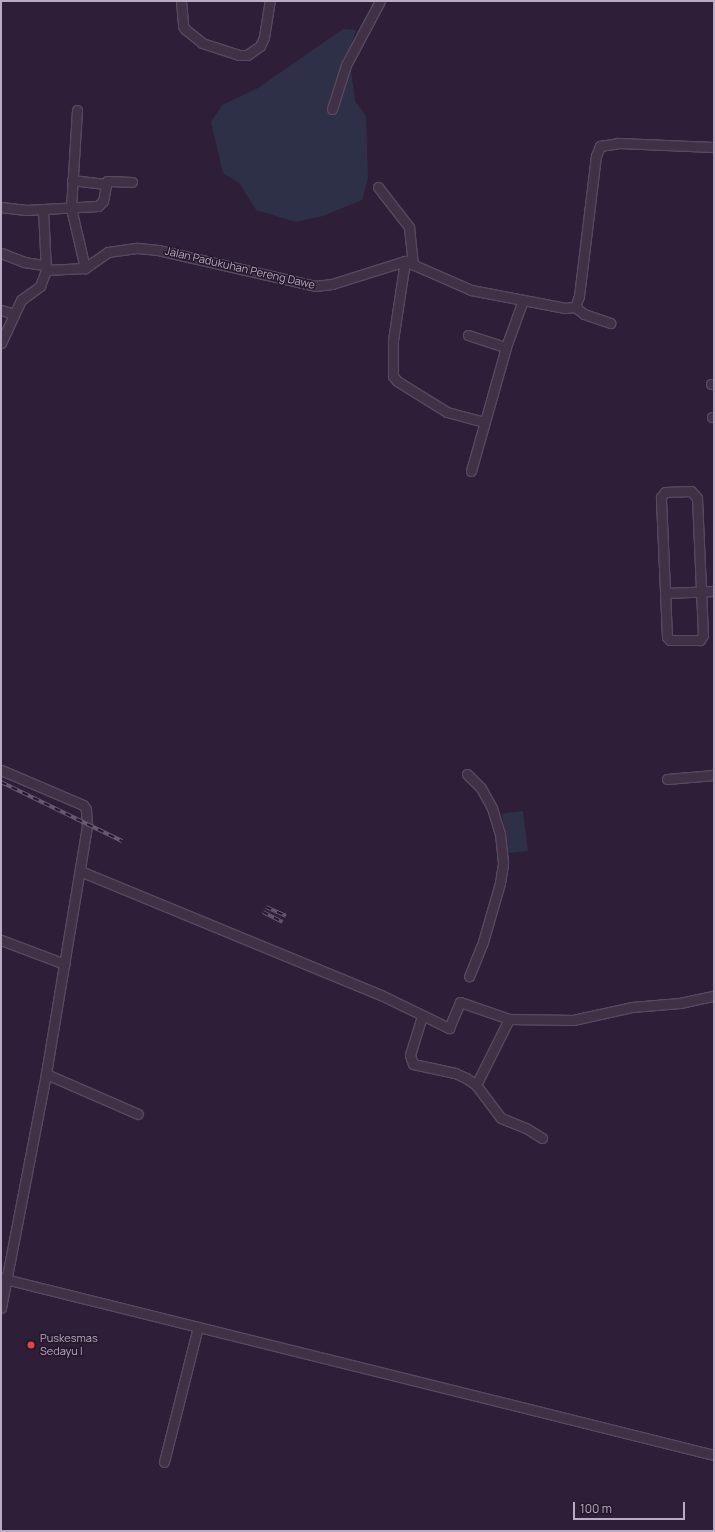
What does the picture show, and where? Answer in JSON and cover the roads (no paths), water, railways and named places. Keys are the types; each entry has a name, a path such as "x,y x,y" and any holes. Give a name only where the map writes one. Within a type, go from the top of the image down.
{"street":[{"path":"181,1 182,26 202,43 230,54 247,55 260,46 264,37 270,1"},
{"path":"332,109 346,65 380,1"},
{"path":"1,253 45,268 85,268 71,208 77,110"},
{"path":"575,307 579,296 596,156 600,146 618,143 714,147"},
{"path":"72,180 104,184 109,181 132,182"},
{"path":"1,206 43,209 71,208 102,204 104,184"},
{"path":"378,187 409,227 409,263 393,340 393,376 447,412 484,422"},
{"path":"1,343 21,300 40,286 45,268 43,209"},
{"name":"Jalan Padukuhan Pereng Dawe","path":"85,268 108,252 138,248 158,250 281,279 323,286 409,263"},
{"path":"409,263 471,290 564,308 575,307 584,314 610,324"},
{"path":"471,471 506,347 523,300"},
{"path":"1,310 14,314"},
{"path":"468,335 506,347"},
{"path":"691,491 697,498 703,635 700,640 668,640 666,593 661,497 665,492 691,491"},
{"path":"666,593 714,591"},
{"path":"1,770 86,809 87,826 83,872 46,1074 4,1278 1,1308"},
{"path":"467,774 481,788 492,808 500,834 503,864 500,883 484,942 469,976"},
{"path":"667,779 714,774"},
{"path":"83,872 381,995 449,1028 460,1002 509,1019 573,1020 632,1007 680,1003 714,996"},
{"path":"1,940 65,964"},
{"path":"422,1016 410,1055 413,1064 455,1073 476,1085 501,1118 526,1128 542,1138"},
{"path":"476,1085 509,1019"},
{"path":"46,1074 138,1114"},
{"path":"4,1278 714,1455"},
{"path":"164,1462 198,1327"}],"railway":[{"path":"1,782 122,841"},
{"path":"266,907 286,916"},
{"path":"263,912 283,922"}],"place":[{"name":"Puskesmas Sedayu I","path":"31,1345"}]}
